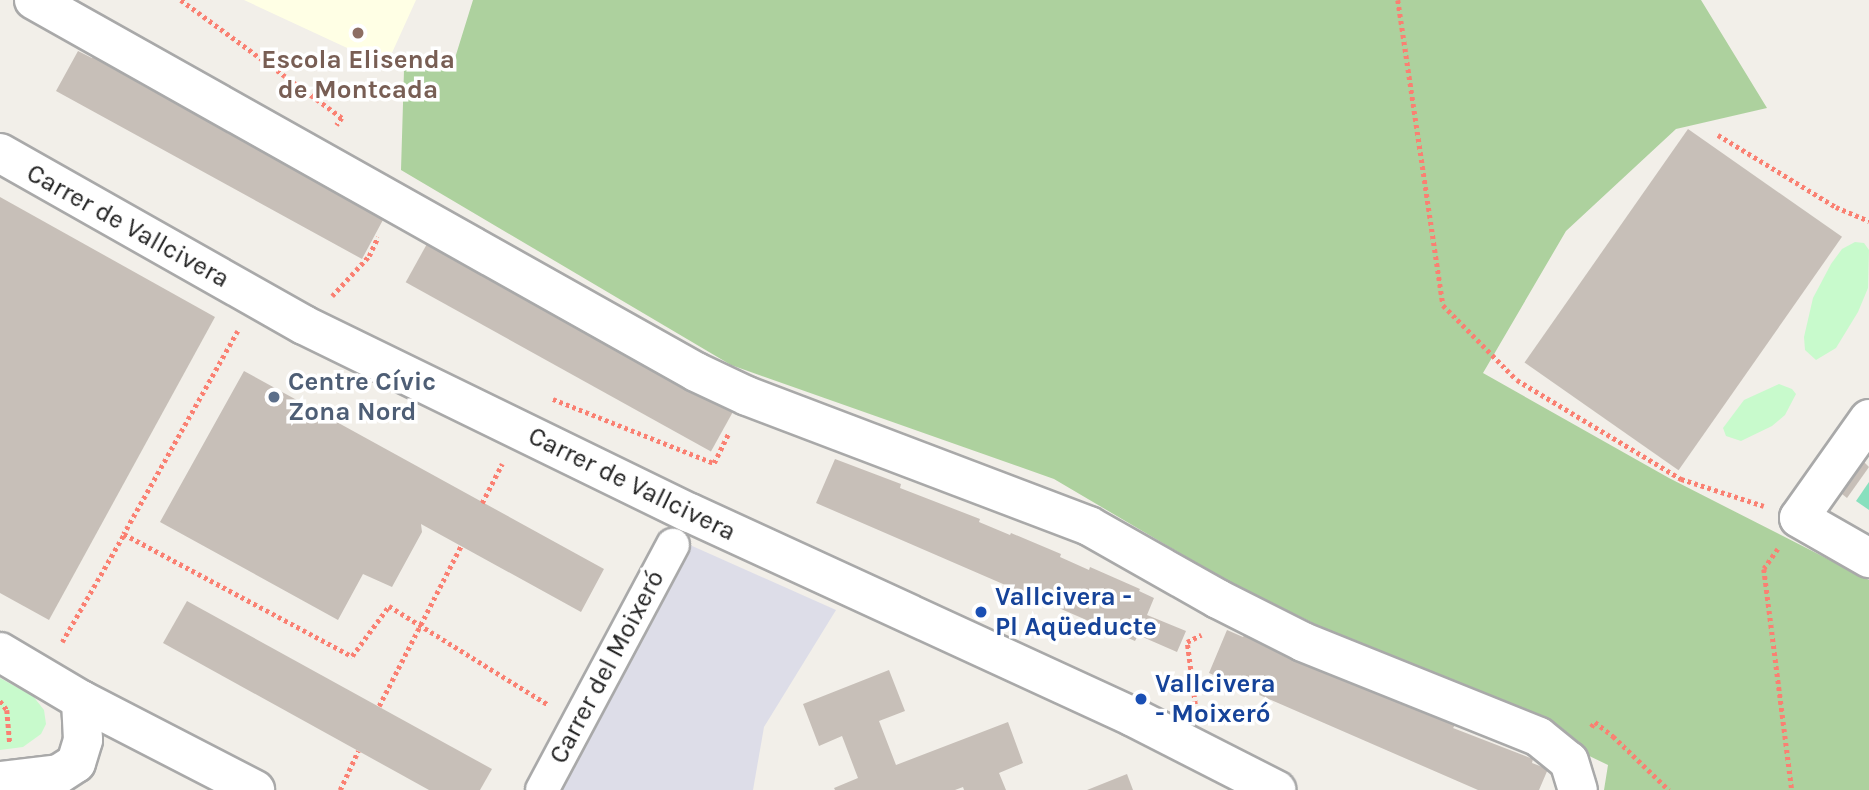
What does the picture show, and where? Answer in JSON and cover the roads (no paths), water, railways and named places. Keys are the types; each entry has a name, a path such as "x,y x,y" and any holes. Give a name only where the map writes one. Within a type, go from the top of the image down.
{"street":[{"path":"34,0 696,372 747,396 1089,526 1303,642 1539,737 1572,774"},
{"name":"Carrer de Vallcivera","path":"0,153 304,325 690,513 1133,718 1276,790"},
{"path":"1869,419 1800,518 1869,558"},
{"name":"Carrer del Moixeró","path":"542,790 673,545"},
{"path":"0,652 81,700 255,790"},
{"path":"5,763 59,774 76,763 83,740 81,700"}],"place":[{"name":"Escola Elisenda de Montcada","path":"358,33"},
{"name":"Centre Cívic Zona Nord","path":"274,397"},
{"name":"Vallcivera - Pl Aqüeducte","path":"981,612"},
{"name":"Vallcivera - Moixeró","path":"1141,699"}]}
